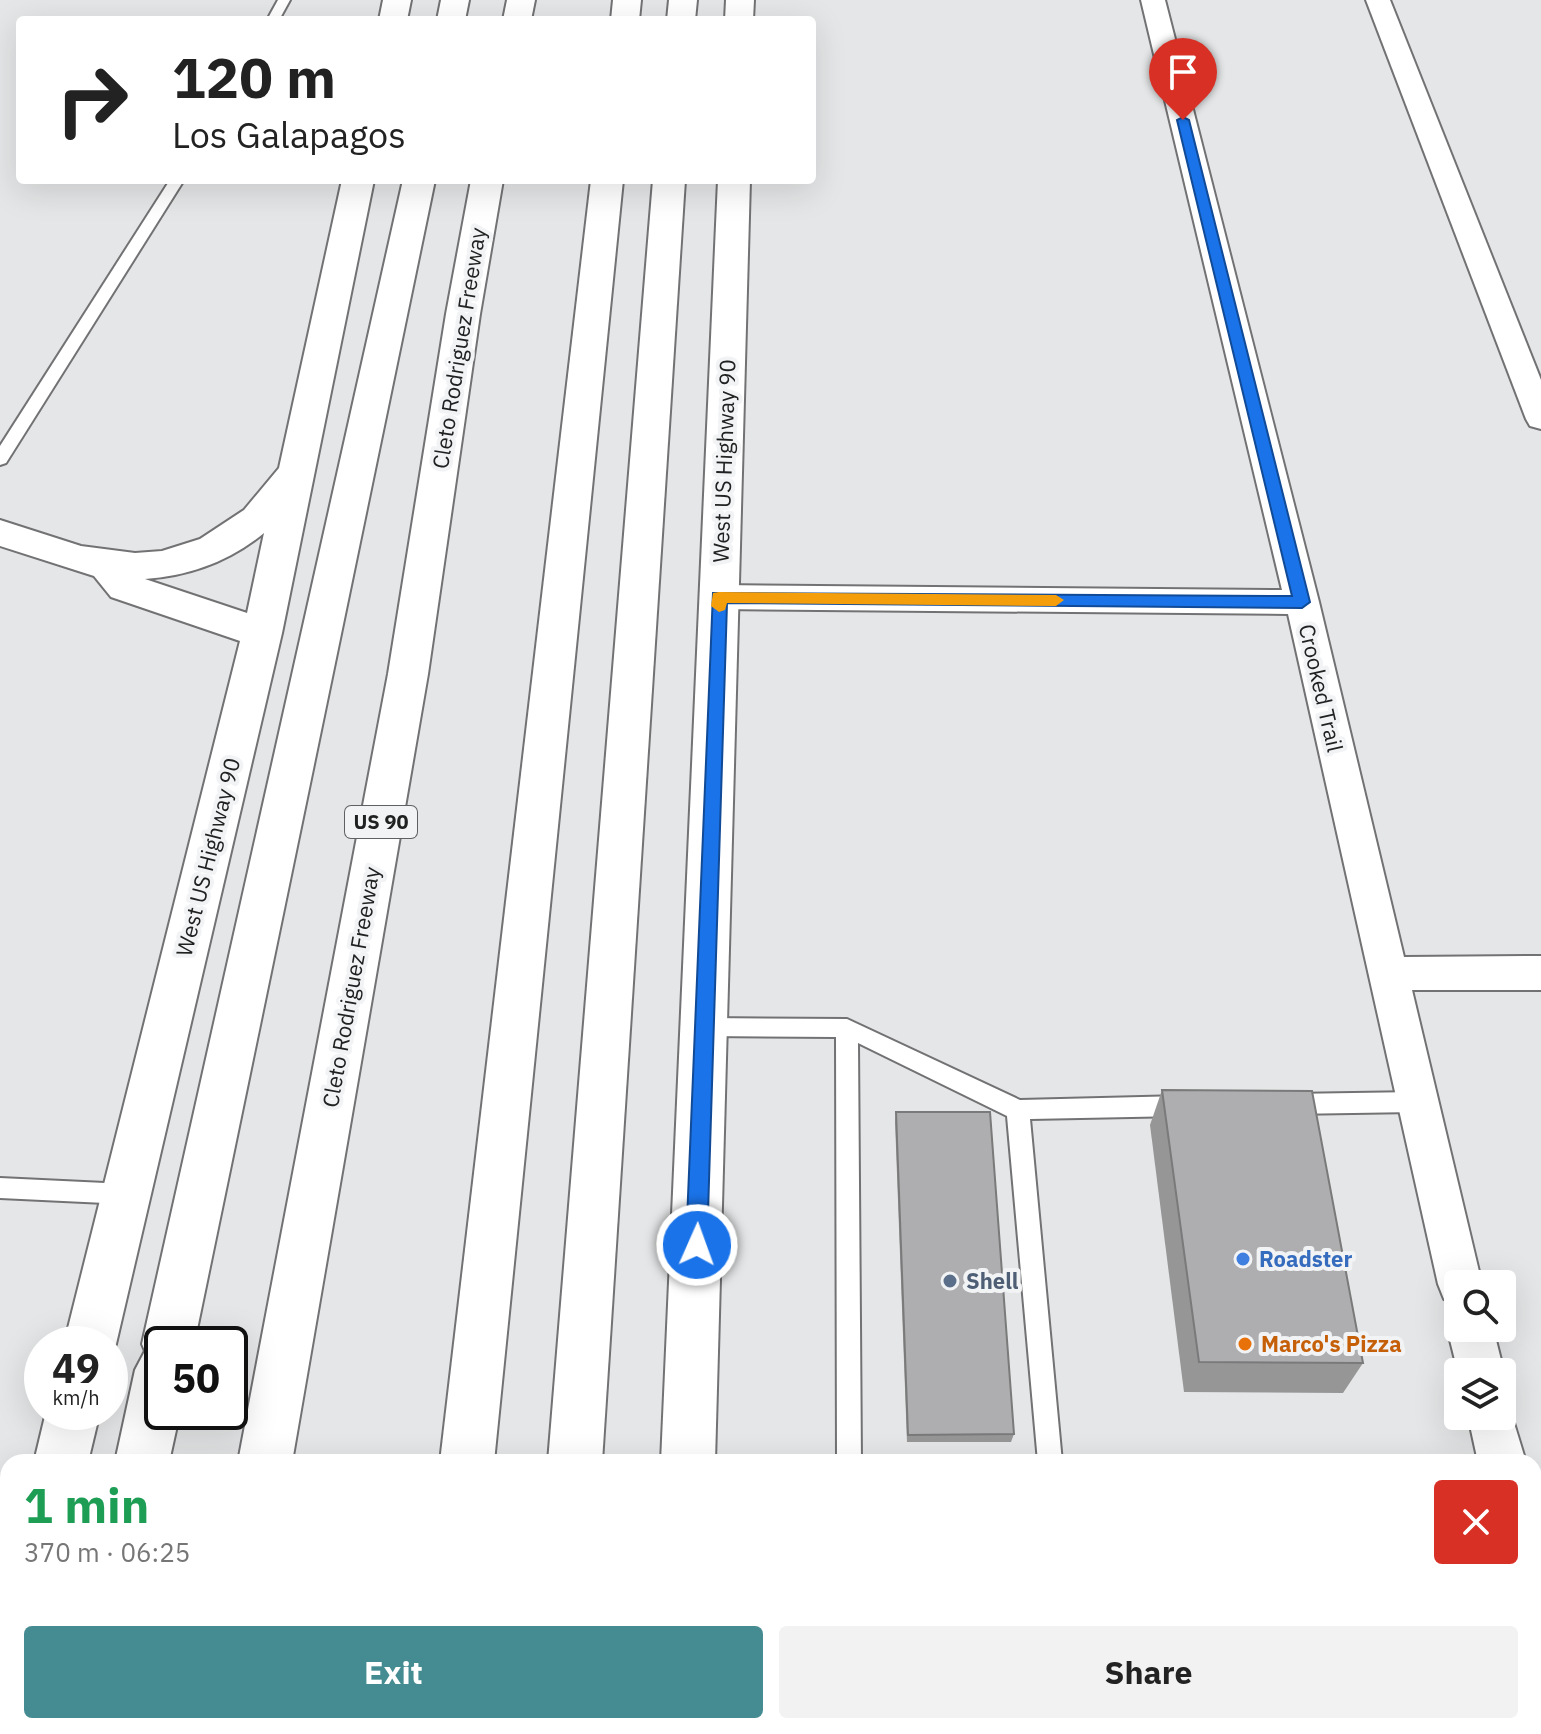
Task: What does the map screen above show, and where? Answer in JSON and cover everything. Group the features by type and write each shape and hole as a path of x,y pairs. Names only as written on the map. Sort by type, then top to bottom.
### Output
{"main road":[{"name":"West US Highway 90","path":"94,1326 262,633 357,184"},
{"path":"172,1326 418,184"},
{"name":"Cleto Rodriguez Freeway","path":"266,1454 408,674 463,314 486,184"},
{"path":"468,1454 607,184"},
{"path":"576,1454 669,184"},
{"name":"West US Highway 90","path":"688,1454 734,184"},
{"path":"0,533 106,565 177,562 232,540 269,508 294,474 302,454"},
{"path":"106,565 125,587 262,633"},
{"path":"63,1454 69,1430"},
{"path":"144,1454 149,1430"}],"street":[{"name":"Crooked Trail","path":"1153,0 1302,602 1457,1270"},
{"path":"1378,0 1541,419"},
{"path":"719,597 1302,602"},
{"path":"1387,974 1541,973"},
{"path":"1494,1430 1500,1454"}],"lane":[{"path":"0,459 174,184"},
{"path":"705,1027 847,1028 1018,1110 1203,1106"},
{"path":"847,1028 849,1454"},
{"path":"1264,1105 1416,1102"},
{"path":"1018,1110 1049,1454"},
{"path":"0,1188 126,1194"}],"building":[{"name":"Roadster","path":"1162,1090 1312,1091 1363,1363 1199,1362"},
{"name":"Shell","path":"896,1112 990,1112 1014,1434 908,1435"}],"slow traffic":[{"path":"719,606 719,597 1056,600"}],"place":[{"name":"Roadster","path":"1243,1259"},
{"name":"Shell","path":"950,1281"},
{"name":"Marco's Pizza","path":"1245,1344"}],"route":[{"path":"697,1245 719,597 1302,602 1183,120"}]}
